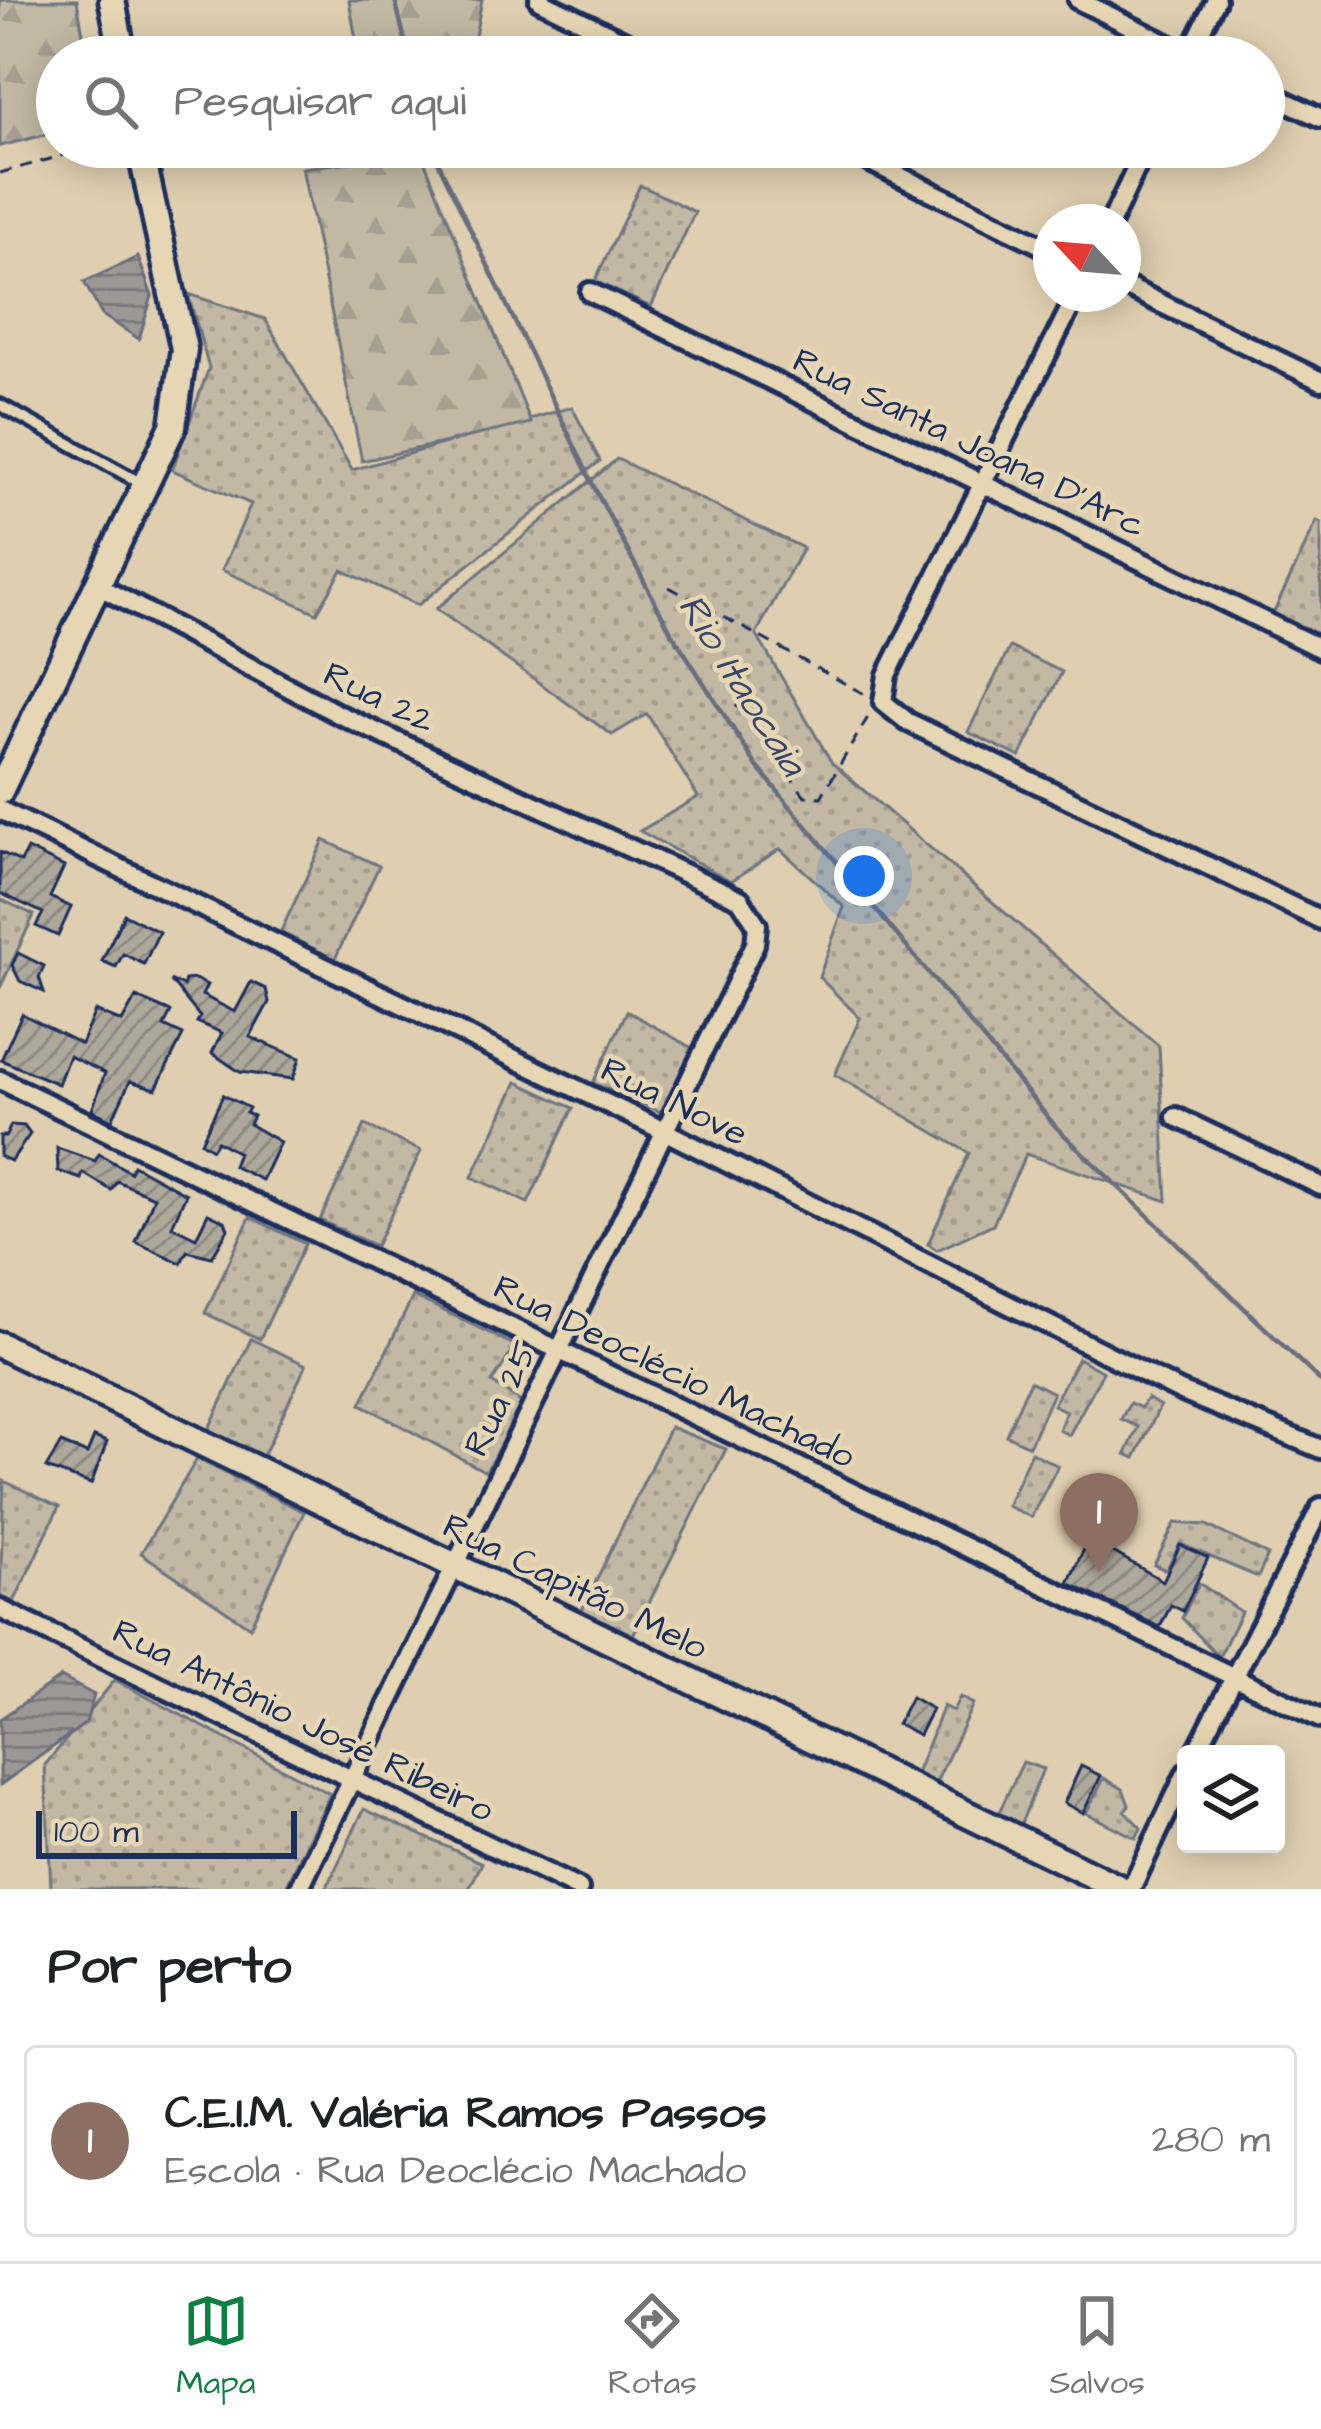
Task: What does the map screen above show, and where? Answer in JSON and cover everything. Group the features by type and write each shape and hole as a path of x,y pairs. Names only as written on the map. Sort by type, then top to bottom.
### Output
{"main road":[{"path":"112,0 119,36"},
{"path":"0,791 173,426 184,349 145,168"},
{"name":"Rua Capitão Melo","path":"0,1345 1120,1889"}],"street":[{"path":"539,0 613,36"},
{"path":"1078,0 1150,36"},
{"path":"1199,36 1216,0"},
{"path":"1285,101 1321,118"},
{"path":"883,168 1033,241"},
{"path":"1119,204 1136,168"},
{"name":"Rua Santa Joana D'Arc","path":"590,292 1321,649"},
{"path":"1141,294 1321,381"},
{"path":"1068,312 887,675 883,702 908,722 1321,920"},
{"name":"Rua 22","path":"100,587 338,714 740,898 757,925 755,944 668,1132"},
{"name":"Rua Nove","path":"0,810 668,1132 1180,1391 1321,1450"},
{"name":"Rua Deoclécio Machado","path":"0,1080 1321,1720"},
{"path":"1176,1117 1321,1186"},
{"name":"Rua 25","path":"299,1889 668,1132"},
{"path":"1199,1745 1321,1507"},
{"name":"Rua Antônio José Ribeiro","path":"0,1609 579,1889"},
{"path":"1131,1889 1177,1792"}],"lane":[{"path":"0,405 146,486"}],"path":[{"path":"0,173 36,163"},
{"path":"668,587 824,676 878,700 820,797 805,796 736,705"}],"green space":[{"path":"0,0 77,0 83,36 36,36 36,137 0,146"},
{"path":"349,0 482,0 475,36 355,36"},
{"path":"302,168 427,168 531,423 362,461"},
{"path":"640,185 695,212 651,307 595,281"},
{"path":"188,294 265,319 352,470 572,407 600,461 418,605 342,570 317,613 222,570 251,504 172,470 209,368"},
{"path":"617,459 803,548 756,634 832,763 1159,1046 1167,1201 1026,1154 993,1224 937,1250 928,1244 969,1153 835,1075 860,1018 819,977 844,907 780,849 731,881 640,831 698,797 647,714 612,735 436,609"},
{"path":"1317,521 1321,523 1321,639 1272,616"},
{"path":"1010,647 1062,672 1020,757 968,732"},
{"path":"324,840 379,866 334,961 279,935"},
{"path":"0,899 34,915 0,988"},
{"path":"627,1011 694,1049 661,1112 593,1083"},
{"path":"517,1082 573,1108 528,1203 472,1177"},
{"path":"365,1125 421,1151 376,1246 320,1220"},
{"path":"250,1217 305,1244 260,1339 205,1313"},
{"path":"413,1296 516,1346 492,1382 522,1403 486,1472 361,1404"},
{"path":"251,1339 306,1365 261,1461 206,1435"},
{"path":"1078,1358 1103,1372 1069,1435 1059,1430 1066,1411 1053,1405"},
{"path":"1030,1381 1053,1393 1029,1446 1006,1435"},
{"path":"1147,1398 1160,1406 1135,1458 1126,1454 1138,1427 1121,1419 1130,1403 1141,1408"},
{"path":"670,1427 726,1449 633,1635 582,1610"},
{"path":"1031,1452 1058,1466 1031,1517 1007,1506"},
{"path":"197,1459 304,1512 250,1627 141,1553"},
{"path":"4,1481 59,1507 14,1602 0,1596"},
{"path":"1175,1523 1206,1525 1268,1555 1258,1577 1180,1544 1166,1570 1154,1565"},
{"path":"1199,1583 1241,1612 1219,1657 1182,1618"},
{"path":"115,1680 330,1794 285,1889 51,1889 45,1765"},
{"path":"960,1697 973,1704 935,1785 915,1776 943,1706 953,1711"},
{"path":"1023,1762 1043,1769 1020,1826 998,1814"},
{"path":"1104,1778 1123,1789 1129,1805 1125,1811 1141,1828 1136,1838 1086,1813"},
{"path":"364,1809 482,1863 469,1889 326,1889"}],"shaded area":[{"path":"138,257 152,296 139,339 102,315 84,282"},
{"path":"61,1677 94,1695 86,1723 0,1785 0,1719"}],"building":[{"path":"27,849 64,867 50,897 71,907 58,936 36,926 43,913 0,893 0,852 21,862"},
{"path":"124,914 159,932 144,964 123,954 116,967 102,961"},
{"path":"18,953 44,966 39,977 44,992 20,981 12,965"},
{"path":"170,980 183,986 185,980 207,985 202,995 235,1012 251,982 266,989 269,1002 250,1037 300,1058 293,1079 240,1072 212,1053 222,1033 197,1022 200,1017"},
{"path":"136,997 171,1012 164,1026 183,1035 156,1089 130,1081 112,1120 92,1110 105,1073 69,1056 58,1084 1,1060 22,1014 81,1044 95,1011 122,1022"},
{"path":"223,1095 249,1108 246,1113 253,1116 249,1124 280,1142 262,1180 233,1166 238,1153 217,1141 212,1149 201,1142"},
{"path":"11,1125 24,1126 30,1134 11,1161 0,1156 0,1136 6,1136"},
{"path":"57,1148 95,1161 99,1154 130,1172 133,1165 186,1194 172,1226 196,1238 208,1213 225,1221 228,1229 212,1257 187,1251 181,1263 136,1242 154,1197 117,1181 111,1190 83,1173 81,1179 58,1171"},
{"path":"94,1437 107,1442 91,1484 46,1468 61,1443 87,1454"},
{"path":"1089,1538 1163,1581 1180,1545 1208,1558 1183,1611 1171,1605 1160,1627 1068,1583"},
{"path":"911,1697 932,1709 919,1735 897,1724"},
{"path":"1081,1766 1101,1776 1083,1813 1064,1803"}],"waterway":[{"name":"Rio Itaocaia","path":"395,0 404,36"},
{"name":"Rio Itaocaia","path":"441,168 598,495 670,630 756,765 1056,1127 1321,1382"}],"place":[{"name":"C.E.I.M. Valéria Ramos Passos","path":"1099,1572"}]}
